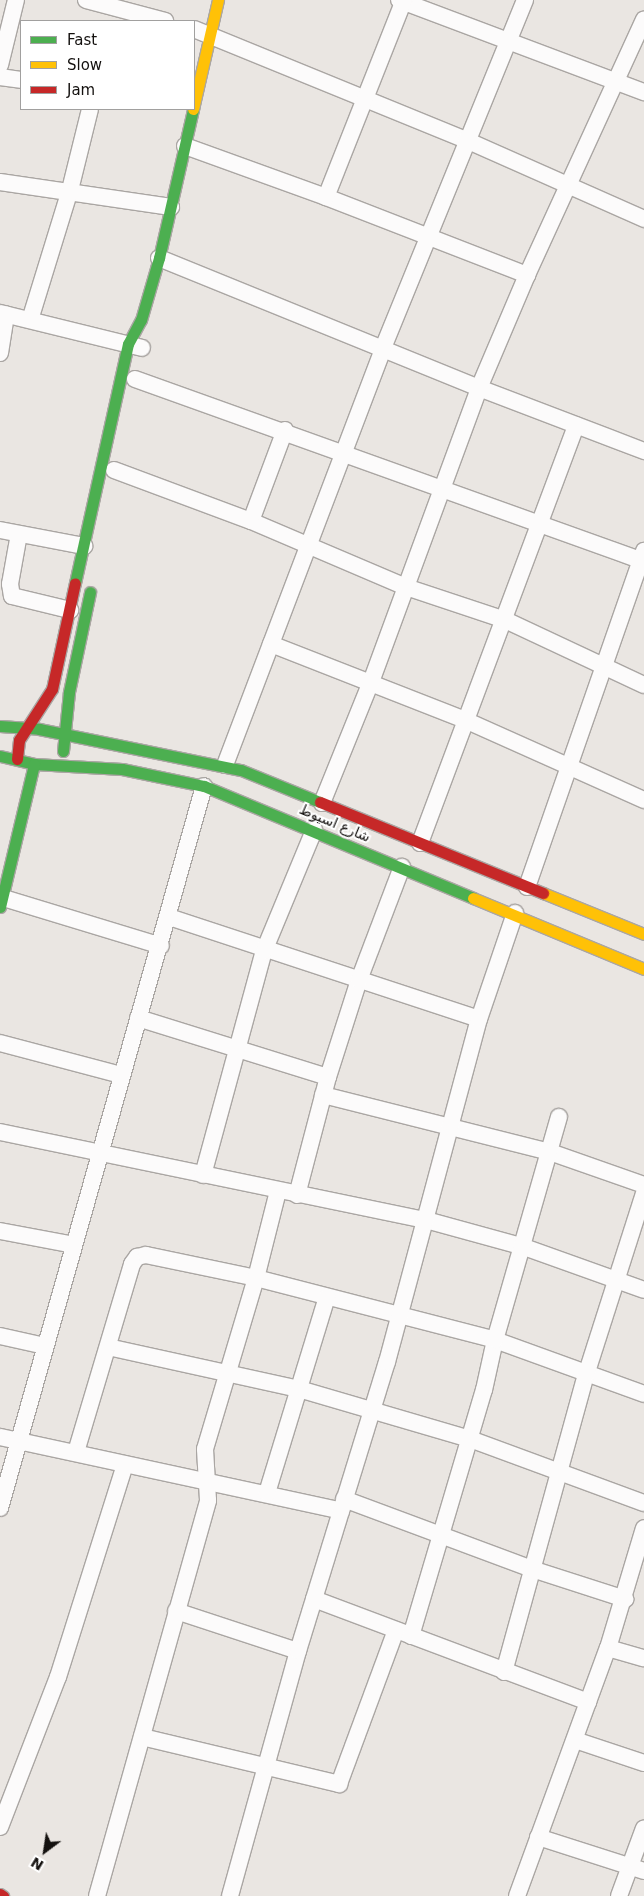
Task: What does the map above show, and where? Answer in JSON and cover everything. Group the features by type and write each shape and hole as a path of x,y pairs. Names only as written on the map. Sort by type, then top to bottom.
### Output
{"street":[{"path":"0,65 16,0"},
{"path":"86,0 116,10 161,20"},
{"path":"195,102 212,34 218,0"},
{"path":"225,765 308,545 346,453 383,348 466,140 510,40 525,0"},
{"path":"326,197 402,1 510,40 644,92"},
{"path":"322,803 371,682 479,388 527,275 644,19"},
{"path":"195,29 212,34 466,140 644,219"},
{"path":"0,77 20,80"},
{"path":"30,320 70,190 90,110"},
{"path":"18,759 16,749 24,729 52,689 84,546 141,320 159,258 193,110"},
{"path":"185,146 326,197 527,275"},
{"path":"0,182 70,190 171,207"},
{"path":"159,258 479,388 644,451"},
{"path":"0,352 3,314 135,346"},
{"path":"135,346 133,386 285,430 441,491 642,555 640,578 605,667 571,768 527,887"},
{"path":"420,843 465,720 505,620 576,425"},
{"path":"251,521 285,430"},
{"path":"114,470 251,521 406,587 505,620 644,685"},
{"path":"0,530 84,546"},
{"path":"19,534 10,584 12,596 70,610"},
{"path":"55,762 63,750 69,692 93,576"},
{"path":"272,644 465,720 644,800"},
{"path":"52,689 69,692"},
{"name":"شارع اسيوط","path":"0,726 65,735 225,765 644,934"},
{"name":"شارع اسيوط","path":"0,756 34,764 55,762 122,769 204,786 515,913 644,969"},
{"path":"34,764 1,901 161,946"},
{"path":"0,1508 22,1440 45,1346 121,1075 161,946 204,786"},
{"path":"203,1175 264,951 314,830"},
{"path":"297,1195 328,1077 359,980 402,867"},
{"path":"230,1896 298,1651 342,1505 373,1412 480,1019 515,913"},
{"path":"587,944 596,915"},
{"path":"169,917 264,951 480,1019"},
{"path":"138,1018 328,1077"},
{"path":"0,1043 121,1075"},
{"path":"323,1095 550,1152 644,1185"},
{"path":"142,1737 264,1768 339,1784 404,1633 442,1533 470,1439 495,1340 524,1246 559,1117"},
{"path":"0,1132 297,1195 426,1220 524,1246 644,1290"},
{"path":"97,1896 208,1500 210,1484 205,1470 205,1449 256,1278 278,1191"},
{"path":"504,1672 535,1570 559,1470 586,1375 619,1280 644,1193"},
{"path":"0,1231 74,1245"},
{"path":"76,1452 137,1257 146,1255 256,1278 327,1297 400,1313 495,1340 586,1375 644,1394"},
{"path":"267,1493 327,1297"},
{"path":"0,1336 45,1346"},
{"path":"108,1346 299,1389 470,1439 559,1470 644,1503"},
{"path":"0,1437 76,1452 210,1484 342,1505 442,1533 535,1570 624,1598"},
{"path":"0,1827 58,1678 125,1464"},
{"path":"517,1896 608,1648 640,1555 644,1528"},
{"path":"314,1599 588,1702"},
{"path":"176,1611 298,1651"},
{"path":"608,1648 644,1658"},
{"path":"575,1740 644,1763"},
{"path":"619,1896 637,1869 644,1828"},
{"path":"538,1837 637,1869"}],"traffic: fast":[{"path":"75,583 128,344 141,320 159,258 193,110"},
{"path":"63,751 69,692 90,592"},
{"path":"0,726 39,729 241,770 320,802"},
{"path":"0,756 34,764 122,769 204,786 473,898"},
{"path":"0,907 34,764"}],"traffic: slow":[{"path":"195,100 218,0"},
{"path":"543,893 644,934"},
{"path":"473,898 644,969"}],"traffic: jam":[{"path":"17,759 19,740 52,689 75,583"},
{"path":"320,802 543,893"}]}
